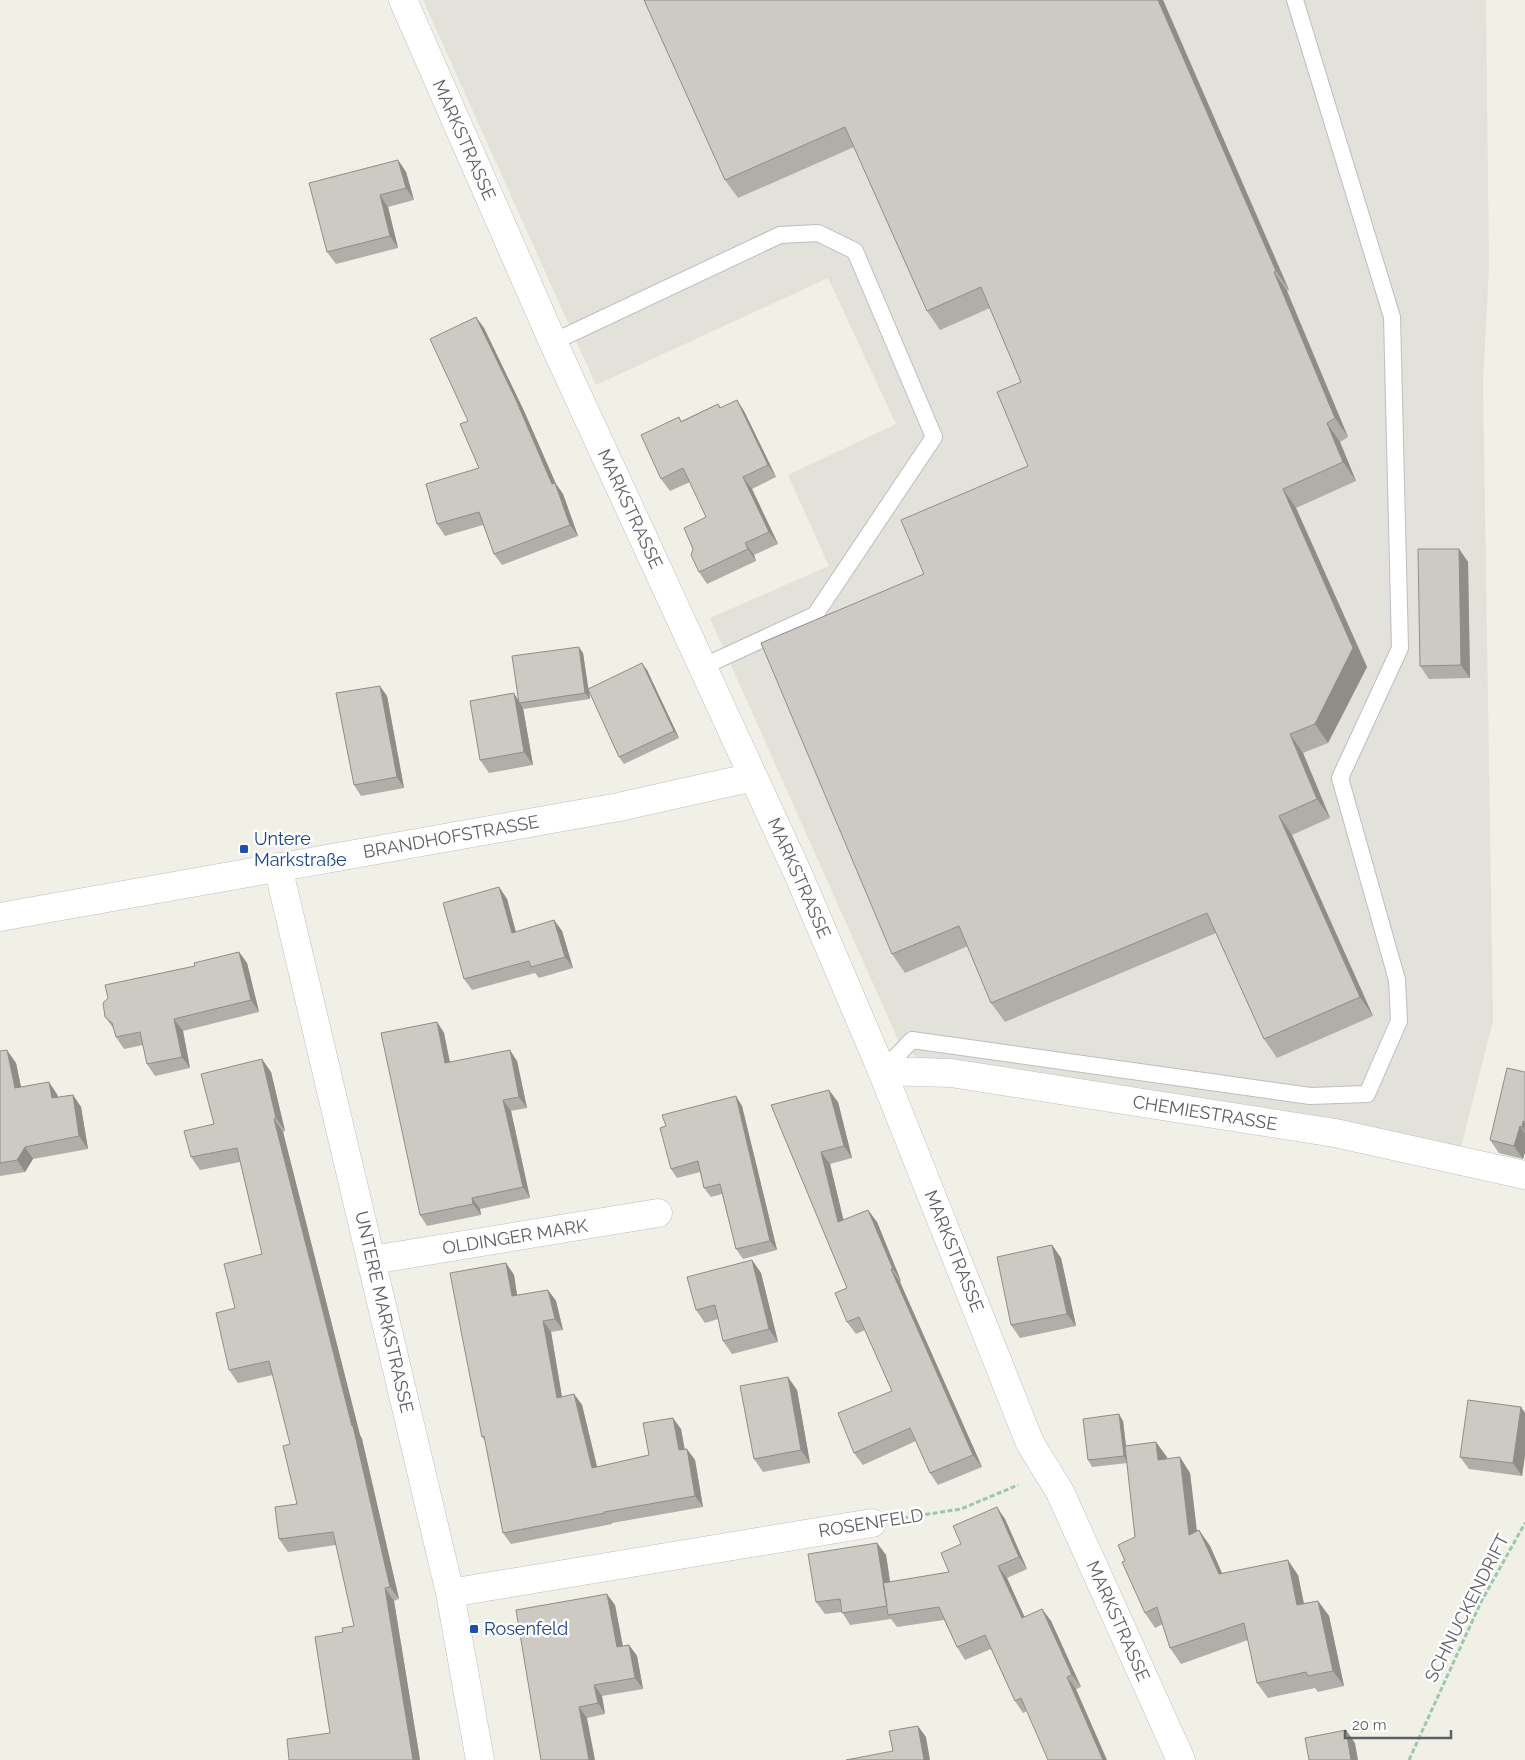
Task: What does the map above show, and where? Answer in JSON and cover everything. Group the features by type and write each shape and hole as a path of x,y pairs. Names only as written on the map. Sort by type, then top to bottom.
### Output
{"street":[{"name":"MARKSTRASSE","path":"403,0 553,342 799,876 882,1071 1030,1443 1060,1492 1180,1760"},
{"name":"BRANDHOFSTRASSE","path":"0,917 619,807 753,777"},
{"name":"UNTERE MARKSTRASSE","path":"278,867 450,1593 480,1760"},
{"name":"CHEMIESTRASSE","path":"882,1071 951,1073 1325,1131 1525,1175"},
{"name":"OLDINGER MARK","path":"372,1260 658,1213"},
{"name":"ROSENFELD","path":"450,1593 872,1523"}],"lane":[{"path":"882,1071 912,1040 1310,1096 1367,1094 1399,1021 1397,980 1340,778 1400,648 1392,317 1295,0"},
{"path":"553,342 780,235 818,233 855,251 934,437 814,615 702,667"}],"path":[{"name":"ROSENFELD","path":"872,1523 961,1509 1049,1472"},
{"name":"SCHNUCKENDRIFT","path":"1409,1760 1481,1602 1525,1523"}],"shaded area":[{"path":"423,0 1486,0 1489,269 1483,380 1493,1021 1461,1147 927,1065 900,1044 710,618 829,566 788,475 896,424 828,278 596,385"}],"building":[{"path":"644,0 1158,0 1276,271 1274,272 1335,418 1327,423 1343,462 1283,489 1353,648 1315,724 1290,734 1317,799 1279,816 1360,997 1264,1039 1207,913 991,1003 959,926 892,954 761,643 924,574 901,520 1028,466 997,392 1021,382 981,287 927,311 845,127 725,180"},
{"path":"398,160 406,188 380,195 390,236 327,252 309,183"},
{"path":"476,317 516,400 552,484 555,483 570,525 494,554 479,512 437,524 426,484 479,468 460,424 468,421 430,339"},
{"path":"737,400 768,465 743,477 769,532 745,543 748,549 699,572 691,555 693,549 684,528 706,517 683,468 661,479 641,435 679,417 681,422 718,404 720,408"},
{"path":"1418,549 1459,549 1461,665 1420,666"},
{"path":"579,647 585,693 519,703 512,656"},
{"path":"642,663 674,731 619,757 588,689"},
{"path":"380,686 397,777 354,785 336,693"},
{"path":"514,693 524,752 480,760 470,701"},
{"path":"499,887 512,933 554,920 565,957 531,967 529,961 464,979 443,903"},
{"path":"239,952 251,1000 174,1019 182,1057 147,1064 140,1032 116,1037 112,1023 105,1017 103,1003 108,998 105,985 195,966 194,963"},
{"path":"437,1022 445,1063 510,1050 519,1097 503,1100 523,1187 472,1198 473,1204 420,1215 381,1033"},
{"path":"7,1050 15,1088 49,1082 52,1098 73,1095 79,1136 25,1147 17,1160 0,1163 0,1051"},
{"path":"262,1059 276,1118 274,1119 353,1426 390,1587 385,1588 413,1760 289,1760 287,1739 330,1733 315,1637 343,1632 342,1628 354,1626 333,1532 279,1539 275,1507 297,1504 283,1446 290,1444 269,1361 229,1370 216,1313 235,1308 224,1264 262,1254 237,1148 191,1157 184,1131 214,1124 201,1074"},
{"path":"1507,1068 1525,1072 1525,1122 1523,1121 1522,1127 1520,1126 1514,1146 1490,1140"},
{"path":"829,1090 844,1146 821,1152 838,1222 868,1210 893,1269 891,1269 973,1455 930,1473 910,1428 854,1453 838,1413 892,1391 859,1317 847,1322 835,1293 847,1288 771,1105"},
{"path":"736,1096 770,1241 736,1249 720,1184 704,1188 698,1161 671,1169 660,1128 666,1126 662,1115"},
{"path":"1052,1245 1067,1314 1011,1325 997,1257"},
{"path":"752,1260 769,1329 723,1341 715,1305 696,1310 687,1277"},
{"path":"506,1263 512,1296 548,1290 555,1319 543,1321 557,1398 574,1394 592,1468 649,1455 643,1423 673,1418 679,1450 687,1449 695,1496 604,1512 503,1533 450,1273"},
{"path":"788,1377 801,1450 754,1459 740,1386"},
{"path":"1468,1400 1521,1407 1513,1463 1460,1457"},
{"path":"1119,1414 1124,1456 1088,1460 1083,1419"},
{"path":"1156,1442 1158,1460 1180,1457 1189,1535 1199,1530 1219,1574 1288,1560 1297,1605 1318,1601 1333,1671 1308,1676 1306,1672 1257,1683 1244,1623 1170,1648 1157,1607 1145,1613 1122,1562 1125,1561 1118,1545 1135,1537 1125,1446"},
{"path":"997,1507 1019,1557 998,1566 1022,1618 1042,1609 1072,1675 1067,1677 1103,1760 1048,1760 1021,1698 1015,1701 985,1635 957,1647 939,1607 888,1615 883,1583 949,1572 941,1553 961,1544 953,1526"},
{"path":"877,1543 887,1606 842,1613 840,1599 816,1602 808,1554"},
{"path":"607,1594 617,1647 629,1645 635,1678 594,1685 598,1703 579,1707 589,1760 541,1760 516,1610"},
{"path":"918,1726 924,1760 846,1760 893,1751 889,1731"},
{"path":"1346,1730 1351,1760 1309,1760 1305,1738"}],"place":[{"name":"Untere Markstraße","path":"244,849"},
{"name":"Rosenfeld","path":"474,1629"}]}
